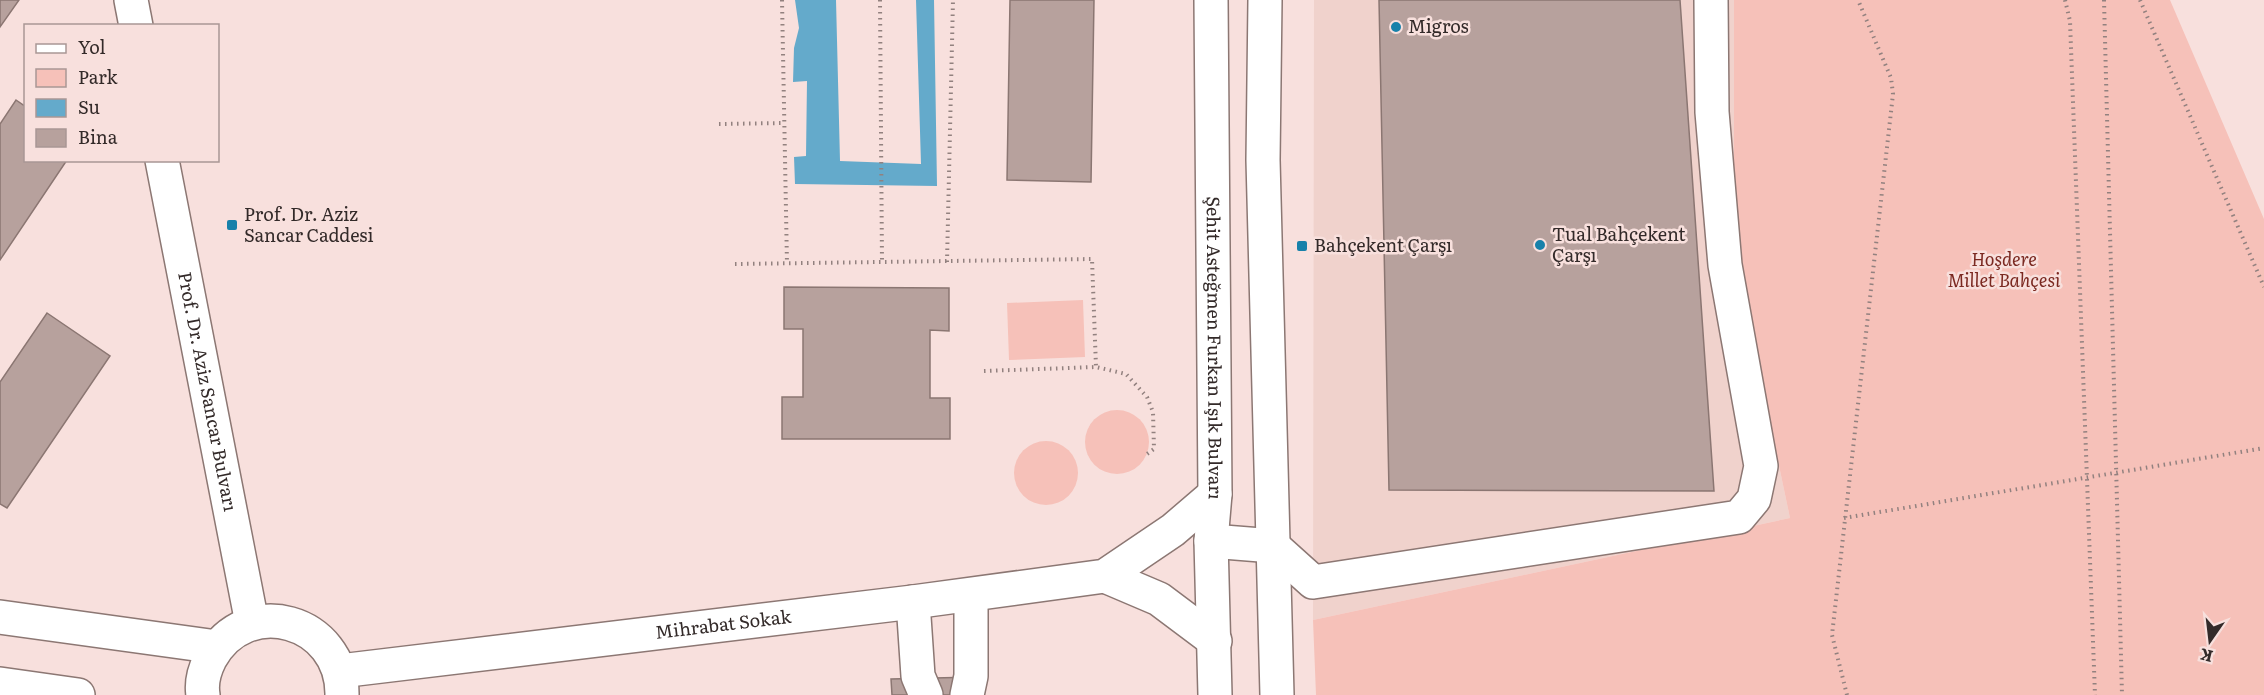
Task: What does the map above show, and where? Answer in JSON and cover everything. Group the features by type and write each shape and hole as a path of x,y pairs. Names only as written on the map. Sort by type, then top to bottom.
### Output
{"street":[{"path":"131,0 136,24"},
{"name":"Şehit Asteğmen Furkan Işık Bulvarı","path":"1210,0 1215,494 1211,541 1215,695"},
{"path":"1264,0 1263,160 1277,695"},
{"path":"1211,541 1273,546 1313,582 1739,517 1754,499 1761,466 1725,265 1712,112 1711,0"},
{"name":"Prof. Dr. Aziz Sancar Bulvarı","path":"162,162 252,623"},
{"path":"1105,576 1173,530 1215,494"},
{"path":"1105,576 1159,599 1215,641"},
{"name":"Mihrabat Sokak","path":"341,683 1105,576"},
{"path":"967,695 971,676 971,595"},
{"path":"914,603 918,676 926,695"},
{"path":"0,617 217,647"},
{"path":"203,695 206,668 217,647 233,632 252,623 274,620 296,624 315,635 330,651 341,683"},
{"path":"0,684 78,695"}],"path":[{"path":"782,0 787,264"},
{"path":"880,0 882,263"},
{"path":"947,262 953,0"},
{"path":"1847,695 1832,635 1893,94 1892,78 1858,0"},
{"path":"2065,0 2070,21 2095,695"},
{"path":"2104,0 2122,695"},
{"path":"2140,0 2264,287"},
{"path":"719,124 784,123"},
{"path":"735,264 1092,260 1096,367"},
{"path":"984,371 1096,367 1126,374 1147,397 1153,412 1154,449 1147,454"},
{"path":"1844,518 2264,448"}],"shaded area":[{"name":"Tual Bahçekent Çarşı","path":"1314,0 1734,0 1734,252 1790,518 1313,620"}],"green space":[{"name":"Hoşdere Millet Bahçesi","path":"1734,0 2170,0 2264,219 2264,695 1316,695 1313,620 1790,518 1734,252"},
{"path":"1083,300 1085,357 1009,360 1007,303"},
{"path":"1111,410 1123,410 1140,419 1147,430 1149,442 1147,454 1140,465 1123,474 1111,474 1099,469 1090,460 1085,448 1085,436 1090,424 1099,415"},
{"path":"1040,441 1052,441 1069,450 1076,461 1078,473 1076,485 1069,496 1052,505 1040,505 1028,500 1019,491 1014,479 1014,467 1019,455 1028,446"}],"water":[{"path":"795,0 836,0 840,161 921,164 916,0 934,0 937,186 795,184 794,157 806,156 807,81 793,82 794,48 799,28"}],"building":[{"path":"0,0 19,0 0,27"},
{"path":"1010,0 1094,0 1091,182 1007,180"},
{"name":"Tual Bahçekent Çarşı","path":"1379,0 1680,0 1714,491 1389,490"},
{"path":"16,100 24,106 24,162 66,162 0,260 0,124"},
{"path":"784,287 949,288 949,331 930,330 930,398 950,398 950,439 782,439 782,397 803,397 803,329 784,329"},
{"path":"47,313 110,356 7,508 0,504 0,382"},
{"path":"976,677 975,695 892,695 891,679"}],"place":[{"name":"Migros","path":"1396,27"},
{"name":"Prof. Dr. Aziz Sancar Caddesi","path":"232,225"},
{"name":"Tual Bahçekent Çarşı","path":"1540,245"},
{"name":"Bahçekent Çarşı","path":"1302,246"}]}
